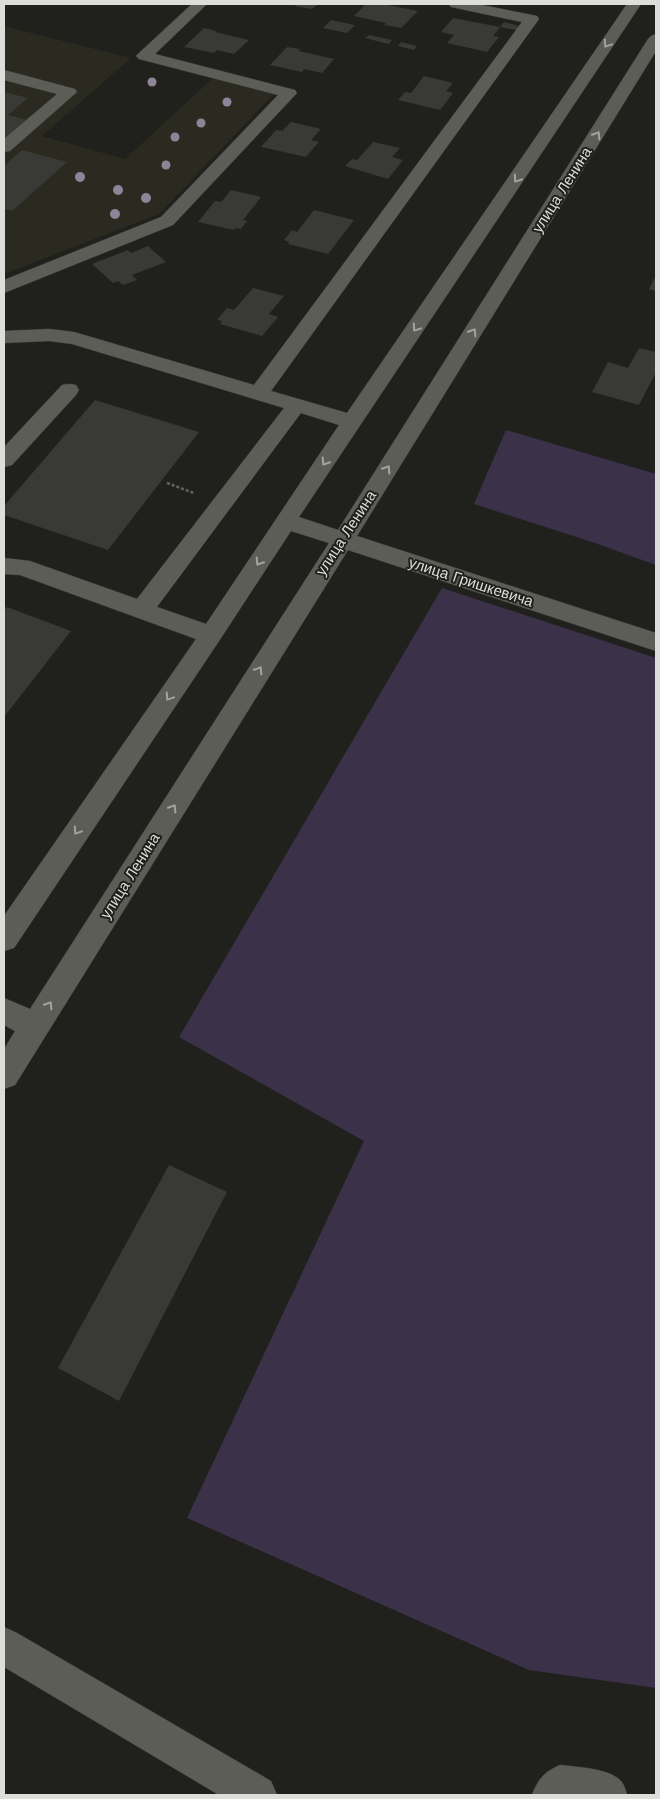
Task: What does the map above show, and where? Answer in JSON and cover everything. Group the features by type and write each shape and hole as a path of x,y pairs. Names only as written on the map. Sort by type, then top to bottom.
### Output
{"street":[{"path":"4,287 167,221 289,93 144,56 200,4"},
{"path":"258,393 532,19 456,4"},
{"path":"4,939 211,635 634,4"},
{"name":"улица Ленина","path":"4,1075 394,459 656,39"},
{"path":"4,75 69,92 4,147"},
{"path":"4,337 49,335 74,338 353,422"},
{"path":"4,460 69,390"},
{"path":"142,610 296,405"},
{"name":"улица Гришкевича","path":"286,521 656,642"},
{"path":"10,565 211,635"},
{"path":"4,1011 35,1026"},
{"path":"4,1646 257,1795"},
{"path":"552,1795 560,1785 598,1790 607,1795"}],"shaded area":[{"path":"4,26 131,58 42,136 125,159 213,78 274,94 159,214 4,274"},
{"path":"506,430 656,474 656,565 474,504"},
{"path":"442,588 656,658 656,1688 529,1670 187,1518 364,1141 179,1037"}],"building":[{"path":"296,4 319,4 312,9 295,6"},
{"path":"366,4 383,4 418,11 401,28 354,16"},
{"path":"453,18 500,27 493,36 499,37 487,52 447,43 454,35 441,32"},
{"path":"331,20 355,25 347,33 323,28"},
{"path":"504,22 519,26 516,30 500,27"},
{"path":"204,28 249,40 234,54 217,50 214,53 184,47"},
{"path":"369,35 392,40 389,44 365,38"},
{"path":"401,42 417,46 414,50 398,46"},
{"path":"287,47 334,59 322,73 304,69 302,72 270,65"},
{"path":"424,76 453,83 446,91 453,93 440,110 398,100 405,92 411,93"},
{"path":"4,92 28,98 8,115 27,120 4,140"},
{"path":"291,122 321,129 311,140 319,142 306,157 261,147 276,130 282,131"},
{"path":"373,142 400,148 392,157 403,160 388,179 345,166 352,159 357,160"},
{"path":"22,150 67,162 12,211 4,209 4,166"},
{"path":"231,190 261,197 243,220 247,221 241,229 236,228 234,230 198,222 215,201 221,202"},
{"path":"314,210 354,220 328,254 288,244 289,242 284,240 292,230 297,232"},
{"path":"148,246 166,262 132,275 137,280 123,285 118,281 113,283 92,264 128,250 131,253"},
{"path":"656,275 656,291 649,289"},
{"path":"253,288 284,296 269,314 278,317 262,336 220,324 222,321 217,320 227,308 234,310"},
{"path":"639,348 656,352 656,372 639,405 592,392 608,362 628,368"},
{"path":"95,400 199,432 108,550 4,515 4,506"},
{"path":"7,607 71,631 4,717 4,611"},
{"path":"169,1165 227,1192 119,1401 58,1368"}]}
